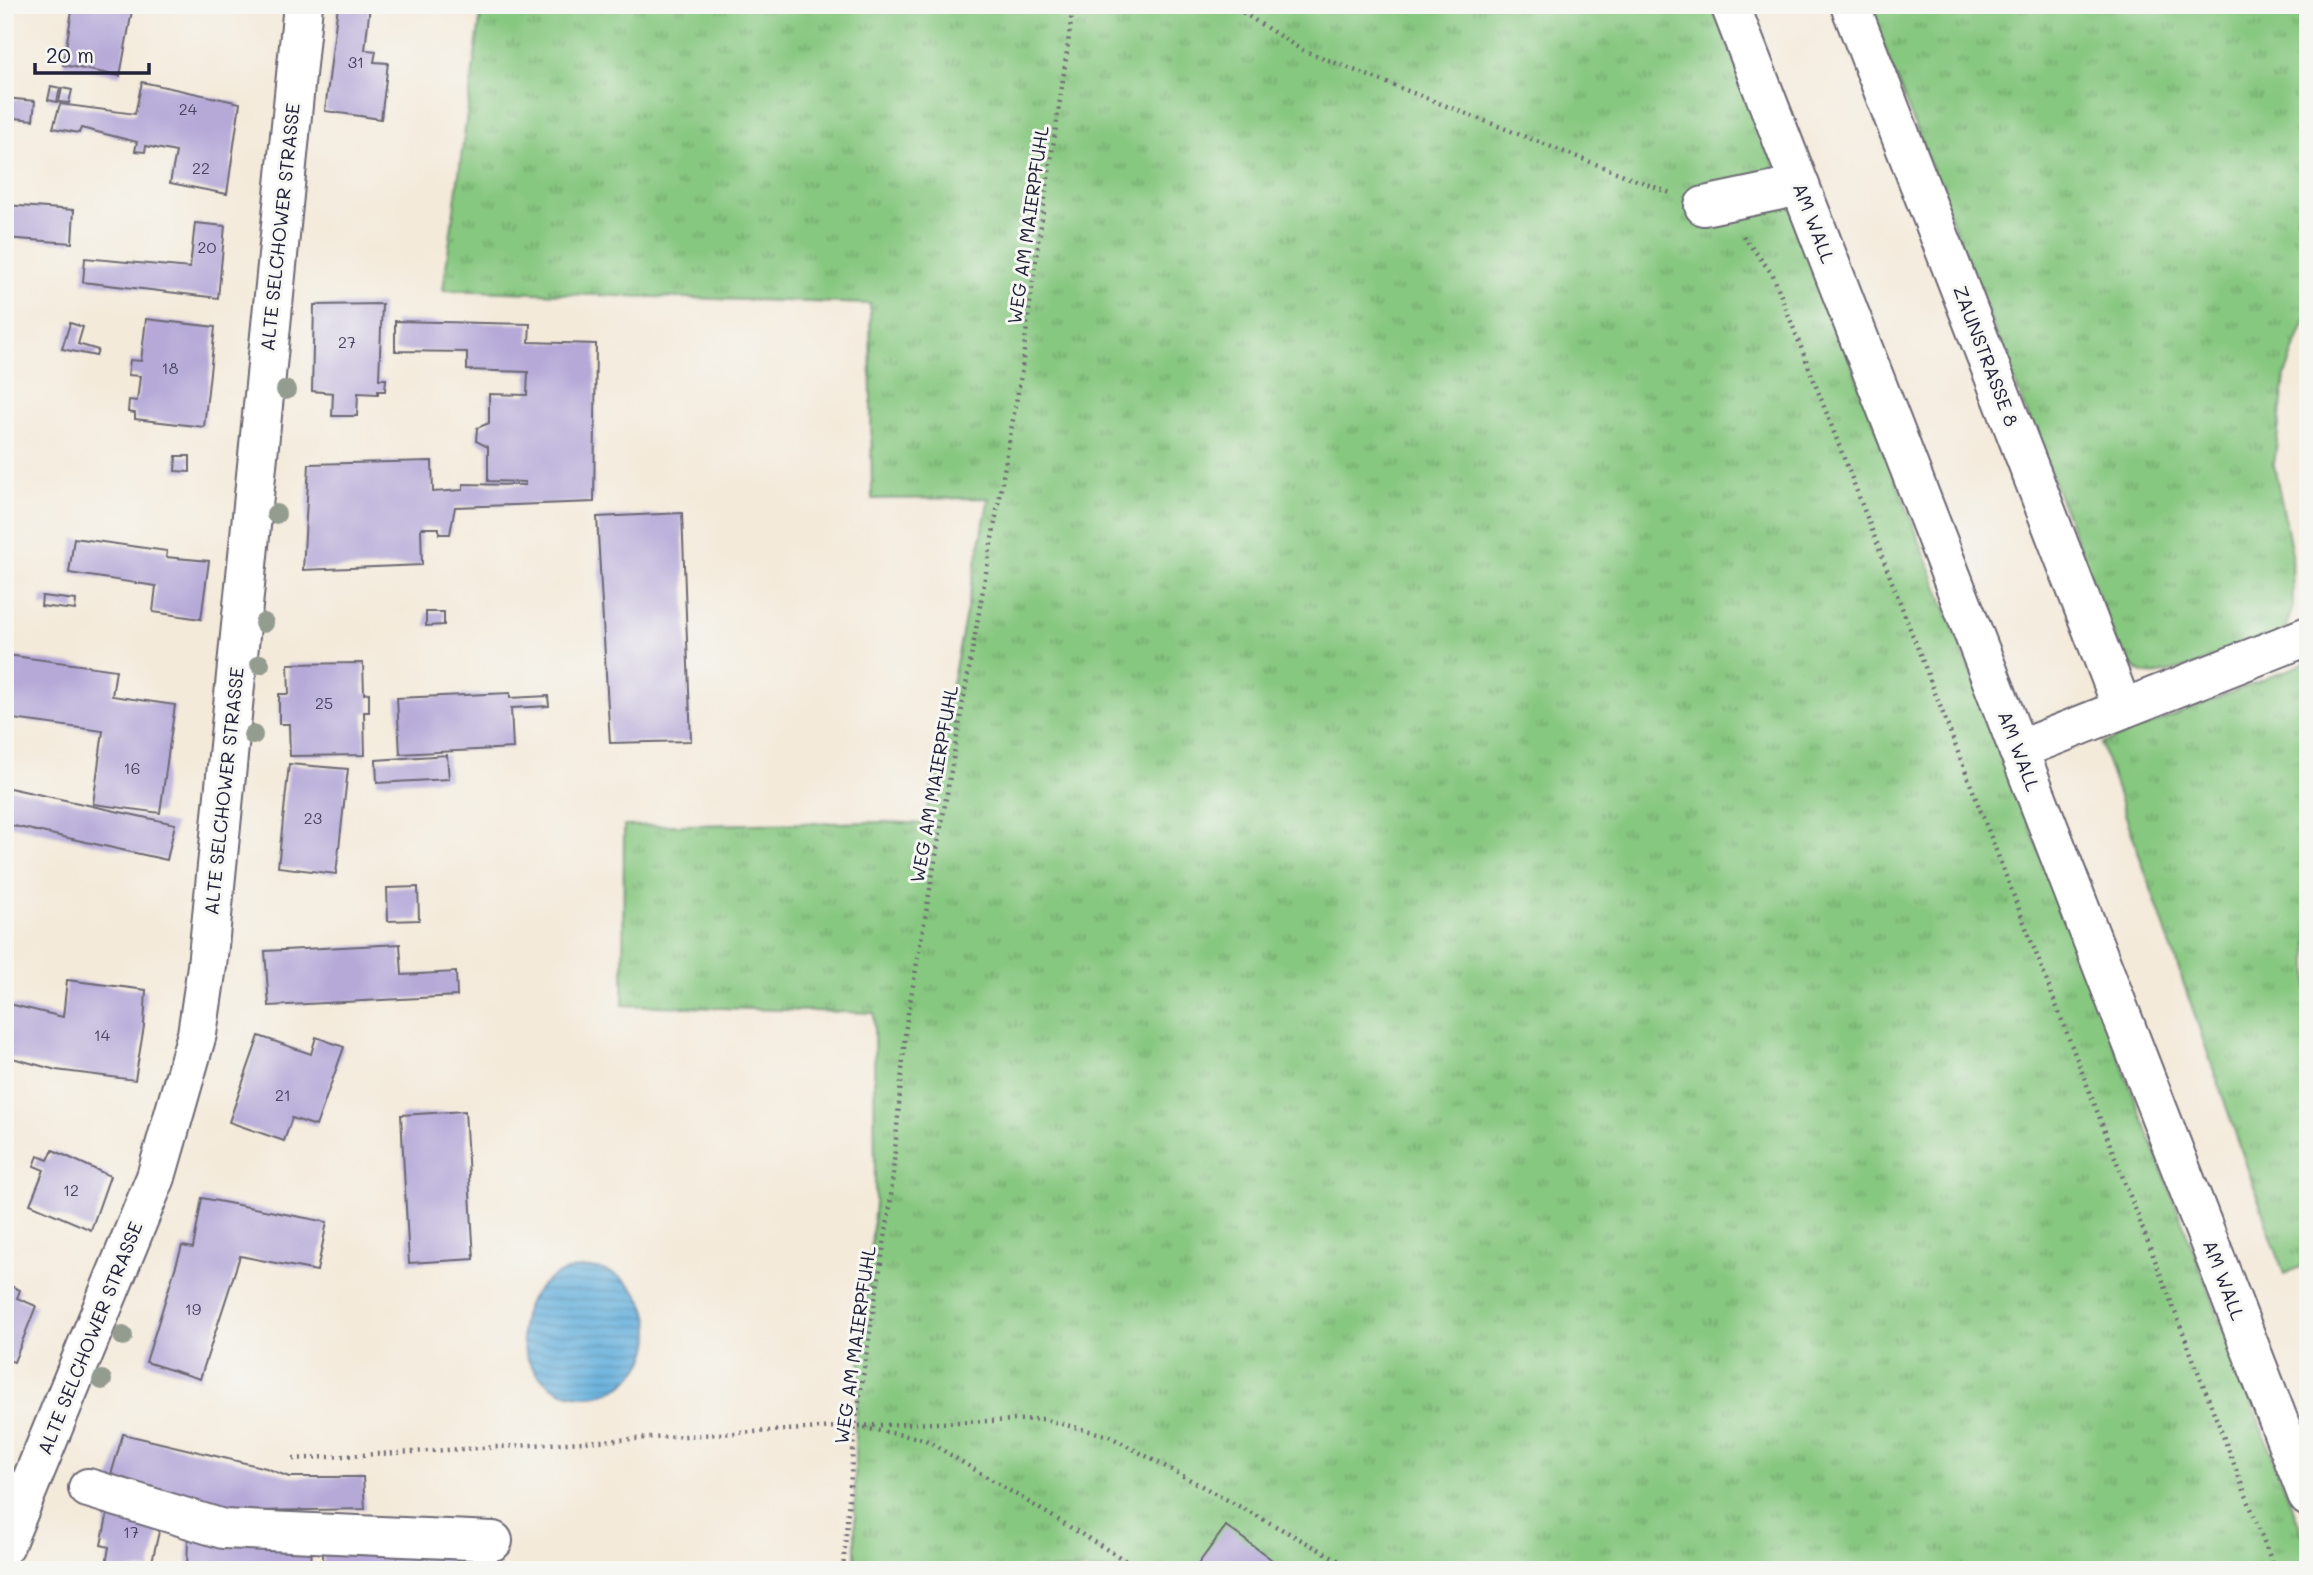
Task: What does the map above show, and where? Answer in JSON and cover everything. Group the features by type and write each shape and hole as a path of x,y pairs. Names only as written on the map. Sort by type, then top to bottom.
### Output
{"street":[{"name":"ALTE SELCHOWER STRASSE","path":"5,1545 156,1177 197,1034 207,966 303,5"},
{"name":"AM WALL","path":"1730,5 2308,1497"},
{"name":"ZAUNSTRASSE 8","path":"1850,5 2122,707"},
{"path":"1704,206 1800,186"},
{"path":"2018,750 2308,636"},
{"path":"88,1488 223,1530 493,1541"}],"path":[{"name":"WEG AM MAIERPFUHL","path":"843,1570 855,1426 890,1207 906,1025 1022,369 1033,263 1063,86 1073,5"},
{"path":"1231,5 1300,49 1704,206 1746,239 1773,275 2275,1570"},
{"path":"293,1459 855,1426 1043,1419 1109,1436 1357,1570"},
{"path":"855,1426 924,1439 1141,1570"}],"green space":[{"path":"482,5 1713,5 2308,1548 2308,1570 855,1570 855,1426 875,1202 874,1013 623,1005 624,826 886,822 924,824 989,498 872,499 870,304 443,290"},
{"path":"1868,5 2308,5 2308,190 2297,217 2308,223 2308,312 2285,376 2274,465 2292,554 2293,607 2284,632 2194,665 2158,674 2142,672 2126,658 2117,644"},
{"path":"2308,662 2308,1264 2284,1274 2101,744"}],"water":[{"path":"586,1268 611,1272 632,1286 646,1307 650,1332 646,1357 632,1378 611,1392 586,1396 561,1392 540,1378 526,1357 522,1332 526,1307 540,1286 561,1272"}],"building":[{"path":"73,5 133,5 120,76 63,65"},
{"path":"338,5 370,5 365,50 376,51 374,62 388,63 381,119 325,111"},
{"path":"142,82 240,103 227,194 170,183 176,152 146,146 145,152 135,151 137,142 81,128 79,133 53,128 60,104 135,114"},
{"path":"51,86 60,88 57,102 48,100"},
{"path":"62,88 72,90 69,103 59,102"},
{"path":"5,98 35,101 33,120 5,117"},
{"path":"5,205 74,210 72,243 5,238"},
{"path":"195,223 225,226 218,298 83,282 85,258 190,268"},
{"path":"382,304 379,379 386,379 385,391 378,391 378,394 358,393 357,416 332,416 333,393 312,391 314,305"},
{"path":"146,319 215,327 204,427 135,419 135,413 128,412 129,400 137,401 140,376 128,375 130,360 141,361"},
{"path":"395,321 530,324 529,342 596,344 594,502 455,507 450,534 439,534 439,528 421,528 422,565 303,570 309,464 432,461 433,492 463,490 463,484 525,485 525,482 488,481 488,447 476,441 477,428 489,423 489,394 527,395 528,372 467,370 467,352 395,351"},
{"path":"70,323 83,327 78,344 98,350 96,356 62,349"},
{"path":"176,456 190,456 190,472 175,471"},
{"path":"682,513 691,741 610,743 597,517"},
{"path":"74,538 167,551 166,557 209,561 201,619 153,612 156,586 69,573"},
{"path":"42,596 76,600 75,610 41,606"},
{"path":"426,612 444,612 444,625 426,626"},
{"path":"7,655 116,670 112,696 175,705 160,813 93,804 103,731 5,718"},
{"path":"363,663 364,694 369,693 369,712 364,712 365,755 290,756 289,724 279,724 279,694 289,694 288,664"},
{"path":"510,693 510,698 548,696 549,706 511,708 513,748 400,754 397,698"},
{"path":"447,755 449,779 377,783 376,760"},
{"path":"289,764 348,769 336,874 278,867"},
{"path":"5,787 175,824 167,860 5,824"},
{"path":"418,887 419,920 388,921 387,888"},
{"path":"400,944 402,975 456,972 457,996 269,1006 265,951"},
{"path":"67,980 146,990 144,1026 135,1080 56,1070 5,1056 5,1003 63,1017"},
{"path":"259,1036 311,1054 316,1037 344,1047 316,1126 292,1118 284,1141 229,1122"},
{"path":"465,1111 474,1259 409,1263 401,1115"},
{"path":"53,1150 110,1176 91,1230 30,1204 44,1170 34,1166 38,1156 48,1160"},
{"path":"202,1198 327,1222 317,1271 240,1256 200,1379 146,1362 182,1246 193,1248"},
{"path":"6,1284 20,1290 17,1298 36,1306 14,1362 5,1359"},
{"path":"123,1434 266,1468 289,1477 363,1477 365,1509 255,1511 252,1524 108,1485"},
{"path":"109,1507 162,1519 150,1570 105,1570 109,1547 101,1545"},
{"path":"1226,1526 1286,1570 1200,1570 1196,1567"},
{"path":"188,1537 312,1542 311,1570 187,1570"},
{"path":"323,1549 490,1554 488,1570 323,1570"}]}
